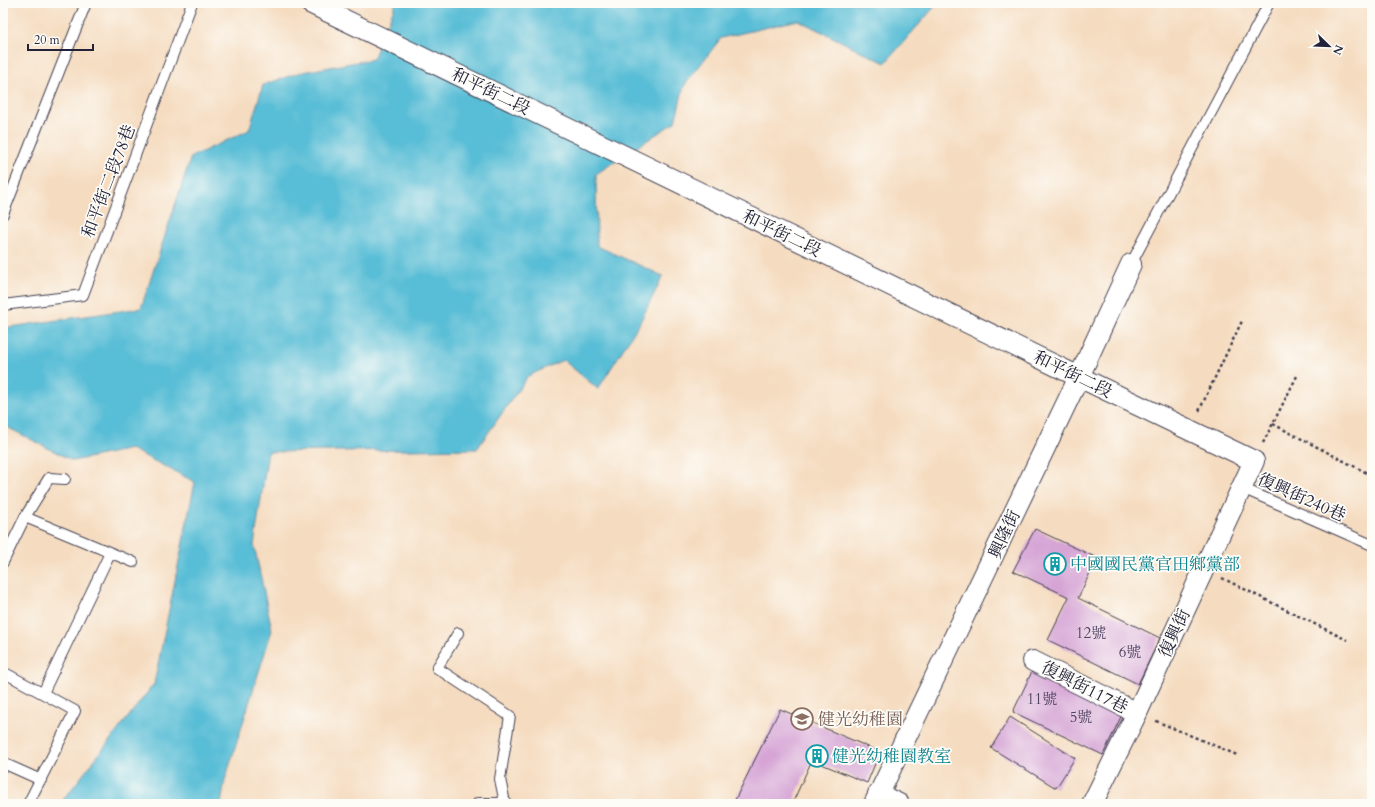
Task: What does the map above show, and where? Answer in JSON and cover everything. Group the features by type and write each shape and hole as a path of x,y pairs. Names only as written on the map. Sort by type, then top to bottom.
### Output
{"street":[{"name":"和平街二段","path":"318,7 1254,461"},
{"name":"興隆街","path":"876,799 1079,377 1131,264"},
{"name":"復興街","path":"1092,804 1137,713 1254,461"},
{"name":"復興街117巷","path":"1033,661 1137,713"},
{"path":"876,799 899,804"}],"lane":[{"path":"3,214 86,3"},
{"name":"和平街二段78巷","path":"3,305 83,295 192,3"},
{"path":"1131,264 1269,3"},
{"path":"3,562 26,517 49,478 65,479"},
{"name":"復興街240巷","path":"1242,488 1372,545"},
{"path":"26,517 133,562"},
{"path":"43,693 110,553"},
{"path":"458,633 437,668 510,716 500,779 506,803 478,804"},
{"path":"3,672 75,711 28,804"},
{"path":"3,763 40,780"}],"path":[{"path":"1191,430 1242,321"},
{"path":"1254,461 1298,374"},
{"path":"1273,424 1367,473"},
{"path":"1204,569 1347,640"},
{"path":"1137,713 1237,755"}],"water":[{"path":"396,3 938,3 885,63 798,20 721,38 684,86 675,122 596,174 597,246 663,276 639,324 598,389 563,360 528,376 477,449 268,452 254,545 272,630 225,780 221,804 60,804 154,684 195,482 131,449 73,461 3,425 3,328 141,308 191,157 249,130 263,85 298,73 373,59"}],"building":[{"path":"1035,529 1097,558 1078,598 1160,638 1138,684 1048,640 1069,597 1013,571"},
{"path":"1035,665 1125,708 1103,755 1013,712"},
{"name":"健光幼稚園教室","path":"780,709 880,752 867,783 812,760 792,804 733,804"},
{"path":"1010,717 1075,758 1056,788 991,748"}],"place":[{"name":"中國國民黨官田鄉黨部","path":"1055,564"},
{"name":"健光幼稚園","path":"802,719"},
{"name":"健光幼稚園教室","path":"817,756"}]}
